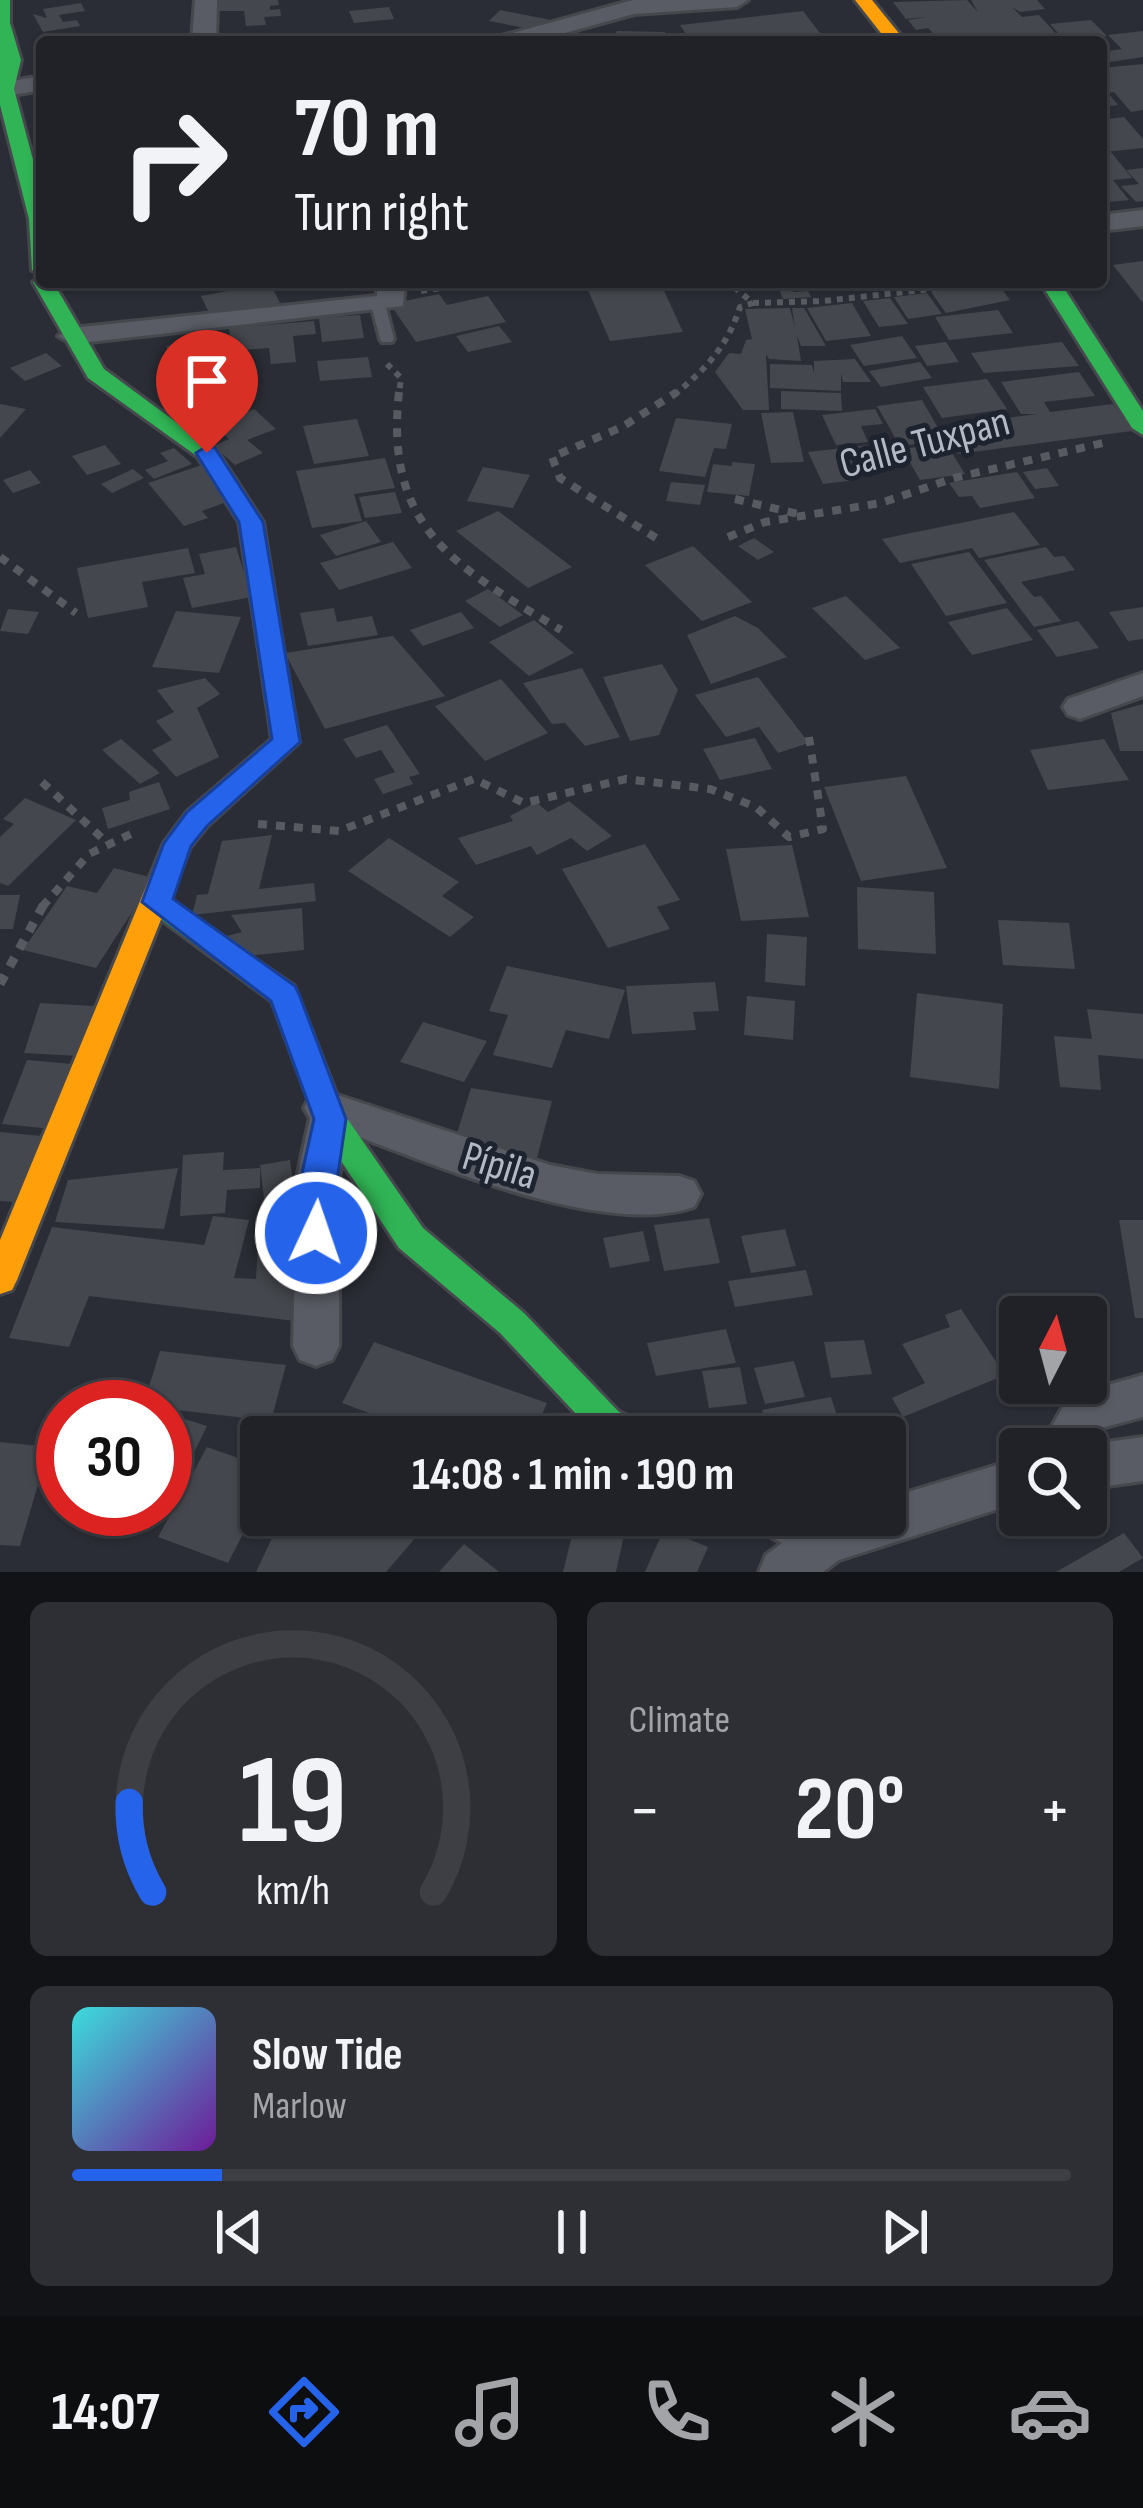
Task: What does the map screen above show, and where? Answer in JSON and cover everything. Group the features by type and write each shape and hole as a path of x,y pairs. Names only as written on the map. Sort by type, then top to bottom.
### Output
{"street":[{"path":"2,0 1,23 12,60 3,89 36,208"},
{"path":"204,36 206,0"},
{"path":"528,36 633,7 737,0"},
{"path":"834,0 859,36"},
{"path":"863,0 892,36"},
{"path":"3,89 36,84"},
{"path":"1107,222 1143,218"},
{"path":"1107,237 1143,234"},
{"path":"0,1280 178,843 197,819 286,742 251,522 207,453 96,373 46,288"},
{"path":"1053,288 1132,433"},
{"path":"72,336 388,292"},
{"path":"1080,707 1143,684"},
{"path":"157,902 284,994 327,1114 411,1238 512,1323 601,1416"},
{"path":"316,1346 318,1178 327,1114"},
{"name":"Pípila","path":"327,1114 562,1183 631,1196 679,1194"},
{"path":"1076,1428 1086,1411 1143,1396"},
{"path":"1107,1463 1143,1459"},
{"path":"784,1572 824,1540 999,1486"},
{"path":"817,1536 824,1540"}],"lane":[{"path":"387,339 388,292"}],"path":[{"path":"388,292 426,288"},
{"path":"735,288 753,303"},
{"path":"656,538 560,478 552,458 591,446 670,398 727,344 740,307 943,288"},
{"path":"387,339 387,365 401,379 396,455 415,519 441,551 483,584 561,630"},
{"name":"Calle Tuxpan","path":"728,537 765,522 880,503 954,478 1132,433"},
{"path":"735,499 807,516"},
{"path":"0,574 2,560 76,613"},
{"path":"197,819 339,831 474,779 524,803 626,778 710,789 756,807 788,837 824,829 809,736"},
{"path":"42,782 103,839"},
{"path":"0,984 49,892 103,839 158,825 178,843"}],"building":[{"path":"216,0 278,0 279,5 270,10 280,9 281,16 264,17 266,25 246,26 244,11 218,11"},
{"path":"967,0 978,12 971,0 1037,0 1045,9 1020,12 1012,7 1022,17 1039,15 1058,36 919,36 934,34 928,28 916,30 908,20 925,17 906,19 893,2"},
{"path":"81,3 85,11 59,15 63,22 77,20 80,26 43,32 33,14 47,18 43,9"},
{"path":"389,7 394,19 354,23 349,11"},
{"path":"500,10 551,20 541,31 489,21"},
{"path":"803,11 822,36 687,36 680,25"},
{"path":"1091,20 1107,36 1061,36 1050,24"},
{"path":"617,31 665,32 665,36 614,36"},
{"path":"1143,31 1143,57 1110,62 1107,51 1122,49 1108,35"},
{"path":"1143,64 1143,110 1131,112 1114,92 1108,93 1118,105 1107,106 1107,67"},
{"path":"1124,117 1143,139 1143,148 1107,152 1107,119"},
{"path":"1107,152 1132,178 1113,180 1129,200 1107,200"},
{"path":"1143,168 1143,201 1136,202 1121,186 1139,184 1126,170"},
{"path":"1143,261 1143,303 1113,265"},
{"path":"272,288 280,303 211,317 201,296"},
{"path":"587,288 663,288 683,332 610,341"},
{"path":"778,288 808,291 811,297 783,299"},
{"path":"1001,288 1010,300 946,313 931,292"},
{"path":"927,293 942,314 908,319 894,297"},
{"path":"439,294 447,305 488,296 506,322 416,342 390,304"},
{"path":"890,298 908,324 879,327 863,301"},
{"path":"852,303 871,336 826,341 807,308"},
{"path":"790,308 795,328 792,308 804,308 826,346 801,346 797,336 801,361 769,359 766,354 769,410 743,410 715,372 729,353 741,354 746,340 752,339 745,309"},
{"path":"998,310 1013,333 949,340 935,317"},
{"path":"360,315 364,338 322,342 319,318"},
{"path":"314,321 316,334 293,336 296,362 271,364 269,348 231,351 229,328"},
{"path":"499,326 512,342 468,352 456,336"},
{"path":"902,336 917,358 864,366 850,345"},
{"path":"205,340 212,358 173,365 166,346"},
{"path":"946,342 959,362 927,366 915,346"},
{"path":"1062,342 1079,366 984,373 971,353"},
{"path":"46,353 62,366 25,381 10,368"},
{"path":"368,357 372,377 320,381 317,361"},
{"path":"855,359 871,382 843,382 841,373 841,391 770,388 770,364 812,365 814,373 814,361"},
{"path":"920,362 932,378 881,387 869,371"},
{"path":"1079,372 1095,396 1044,402 1050,412 1113,404 1132,431 958,454 941,426 1037,414 1021,414 1001,382"},
{"path":"987,379 1007,409 942,418 923,387"},
{"path":"781,391 841,393 842,411 781,409"},
{"path":"922,400 945,440 900,446 877,406"},
{"path":"0,404 26,409 0,438"},
{"path":"254,409 276,429 247,440 263,453 235,465 213,446 229,439 213,425"},
{"path":"875,409 883,424 861,426 868,442 836,445 822,415"},
{"path":"793,412 804,462 771,463 761,413"},
{"path":"676,418 732,424 726,449 714,448 705,477 659,471"},
{"path":"357,419 369,456 314,464 303,426"},
{"path":"887,443 895,460 849,466 856,480 823,484 808,452"},
{"path":"946,443 965,474 920,480 902,449"},
{"path":"105,445 121,464 87,475 72,456"},
{"path":"174,448 192,464 154,479 145,470 168,461 160,453"},
{"path":"385,458 395,488 354,494 362,521 312,528 296,471"},
{"path":"732,462 755,464 749,496 707,492 713,464 732,466"},
{"path":"202,465 232,500 202,511 208,518 184,526 148,483"},
{"path":"483,467 530,475 513,508 467,501"},
{"path":"1047,468 1059,486 1035,489 1023,472"},
{"path":"133,469 144,478 112,493 101,484"},
{"path":"30,470 41,483 13,493 3,480"},
{"path":"1017,472 1035,498 980,508 972,496 959,497 949,483"},
{"path":"671,482 705,485 700,505 666,501"},
{"path":"395,492 402,513 365,518 359,497"},
{"path":"498,511 572,567 528,588 456,531"},
{"path":"1014,512 1040,545 979,558 972,548 900,563 882,539"},
{"path":"366,521 381,542 336,556 320,535"},
{"path":"754,538 774,552 758,560 738,546"},
{"path":"393,542 412,568 339,590 320,563"},
{"path":"693,546 752,602 702,621 645,565"},
{"path":"236,547 252,597 192,608 183,578 205,574 199,554"},
{"path":"1046,547 1054,557 1064,556 1075,570 1021,582 1034,597 1041,596 1061,621 1034,627 984,560"},
{"path":"188,548 195,573 142,582 148,607 88,618 77,568"},
{"path":"969,552 1007,603 946,616 911,564"},
{"path":"488,589 523,615 500,627 465,601"},
{"path":"846,596 900,648 865,660 812,608"},
{"path":"1143,607 1143,639 1128,641 1109,612"},
{"path":"334,608 337,622 372,616 378,635 308,646 300,613"},
{"path":"1007,608 1033,640 972,655 948,622"},
{"path":"8,609 39,612 28,634 0,631"},
{"path":"176,611 241,617 219,673 152,667"},
{"path":"461,612 474,628 423,646 410,630"},
{"path":"735,616 758,628 787,657 711,684 687,635"},
{"path":"534,620 574,653 529,676 489,642"},
{"path":"1078,621 1099,648 1057,657 1037,630"},
{"path":"393,636 445,696 325,729 285,653"},
{"path":"662,664 678,690 659,735 630,741 603,677"},
{"path":"582,668 620,737 585,746 565,723 552,724 523,683"},
{"path":"758,677 809,743 778,753 759,727 726,737 695,695"},
{"path":"205,678 220,694 197,708 219,757 176,777 152,750 172,740 156,721 174,712 157,690"},
{"path":"501,679 548,733 485,761 435,706"},
{"path":"1143,704 1143,751 1120,751 1111,713"},
{"path":"387,725 420,774 409,777 413,784 383,794 374,779 395,772 381,750 356,758 343,739"},
{"path":"755,738 772,769 720,780 703,749"},
{"path":"121,739 160,773 140,784 102,750"},
{"path":"1104,739 1129,780 1048,790 1030,750"},
{"path":"906,776 947,868 861,881 824,787"},
{"path":"159,782 170,809 108,829 102,808 130,800 129,792"},
{"path":"25,798 76,820 8,886 0,883 0,837 14,824 3,819"},
{"path":"569,801 612,836 587,851 571,838 537,855 531,846 476,865 458,838 513,821 510,816 536,802 548,812"},
{"path":"272,835 259,889 314,883 316,901 192,915 197,895 208,894 222,841"},
{"path":"389,838 459,882 442,896 474,917 450,937 348,871"},
{"path":"645,844 680,900 657,907 670,929 608,948 562,869"},
{"path":"792,845 809,917 741,921 726,849"},
{"path":"114,868 154,878 96,968 23,950 67,886 97,893"},
{"path":"857,887 934,892 936,954 858,949"},
{"path":"0,895 20,895 13,929 0,929"},
{"path":"302,908 304,950 246,956 227,936 242,932 231,915"},
{"path":"998,920 1069,923 1075,969 1003,965"},
{"path":"767,934 807,937 805,986 765,982"},
{"path":"507,966 625,990 609,1039 566,1030 552,1068 493,1055 508,1015 489,1011"},
{"path":"715,982 719,1011 693,1012 696,1030 632,1034 626,986"},
{"path":"917,993 1003,1004 999,1089 910,1077"},
{"path":"747,996 795,1001 793,1040 744,1035"},
{"path":"40,1003 94,1006 78,1056 24,1053"},
{"path":"1087,1009 1143,1014 1143,1059 1098,1055 1101,1090 1060,1087 1054,1036 1092,1039"},
{"path":"423,1022 487,1041 464,1082 400,1062"},
{"path":"27,1060 84,1065 62,1130 2,1124"},
{"path":"471,1088 552,1101 537,1158 454,1143"},
{"path":"0,1132 51,1137 28,1203 0,1201"},
{"path":"224,1152 223,1170 260,1168 260,1188 227,1190 225,1213 180,1216 183,1155"},
{"path":"290,1160 296,1202 265,1207 260,1165"},
{"path":"178,1168 164,1229 55,1222 68,1180"},
{"path":"213,1216 249,1220 234,1278 256,1279 258,1242 294,1242 303,1322 89,1296 69,1347 9,1338 52,1227 204,1245"},
{"path":"709,1218 720,1263 664,1271 654,1225"},
{"path":"1119,1220 1143,1220 1143,1318 1135,1318"},
{"path":"785,1229 796,1266 751,1273 741,1236"},
{"path":"643,1231 650,1261 610,1268 603,1238"},
{"path":"806,1270 813,1295 735,1307 728,1281"},
{"path":"961,1309 999,1366 999,1377 902,1416 892,1398 925,1383 902,1344 950,1327 945,1315"},
{"path":"726,1329 736,1363 656,1376 647,1343"},
{"path":"864,1340 872,1374 831,1378 824,1342"},
{"path":"374,1342 547,1403 541,1416 377,1416 342,1403"},
{"path":"160,1351 286,1365 272,1416 192,1412 192,1380 151,1380"},
{"path":"794,1361 805,1397 765,1404 754,1368"},
{"path":"740,1367 747,1404 709,1408 702,1371"},
{"path":"831,1397 837,1416 764,1416 762,1410"},
{"path":"192,1421 207,1426 192,1457"},
{"path":"0,1442 36,1446 36,1491 20,1546 0,1545"},
{"path":"207,1447 240,1459 242,1536 228,1563 158,1537 192,1536 192,1475"},
{"path":"1124,1533 1143,1558 1119,1572 1056,1572"},
{"path":"273,1536 417,1536 386,1572 256,1572"},
{"path":"572,1536 624,1536 616,1572 563,1572"},
{"path":"661,1536 681,1536 708,1547 697,1572 645,1572"},
{"path":"464,1544 499,1572 439,1572"}],"traffic: fast":[{"path":"2,0 1,23 12,60 5,89 36,208"},
{"path":"46,288 96,373 207,453 251,522 268,630"},
{"path":"1054,288 1143,428"},
{"path":"157,902 284,994 330,1119 411,1238 512,1323 600,1416"}],"traffic: slow":[{"path":"863,0 892,36"},
{"path":"0,1280 178,843 197,819 286,742 268,630"}],"route":[{"path":"207,453 251,522 286,742 197,819 178,843 157,902 284,994 330,1119 318,1178 316,1233"}]}
